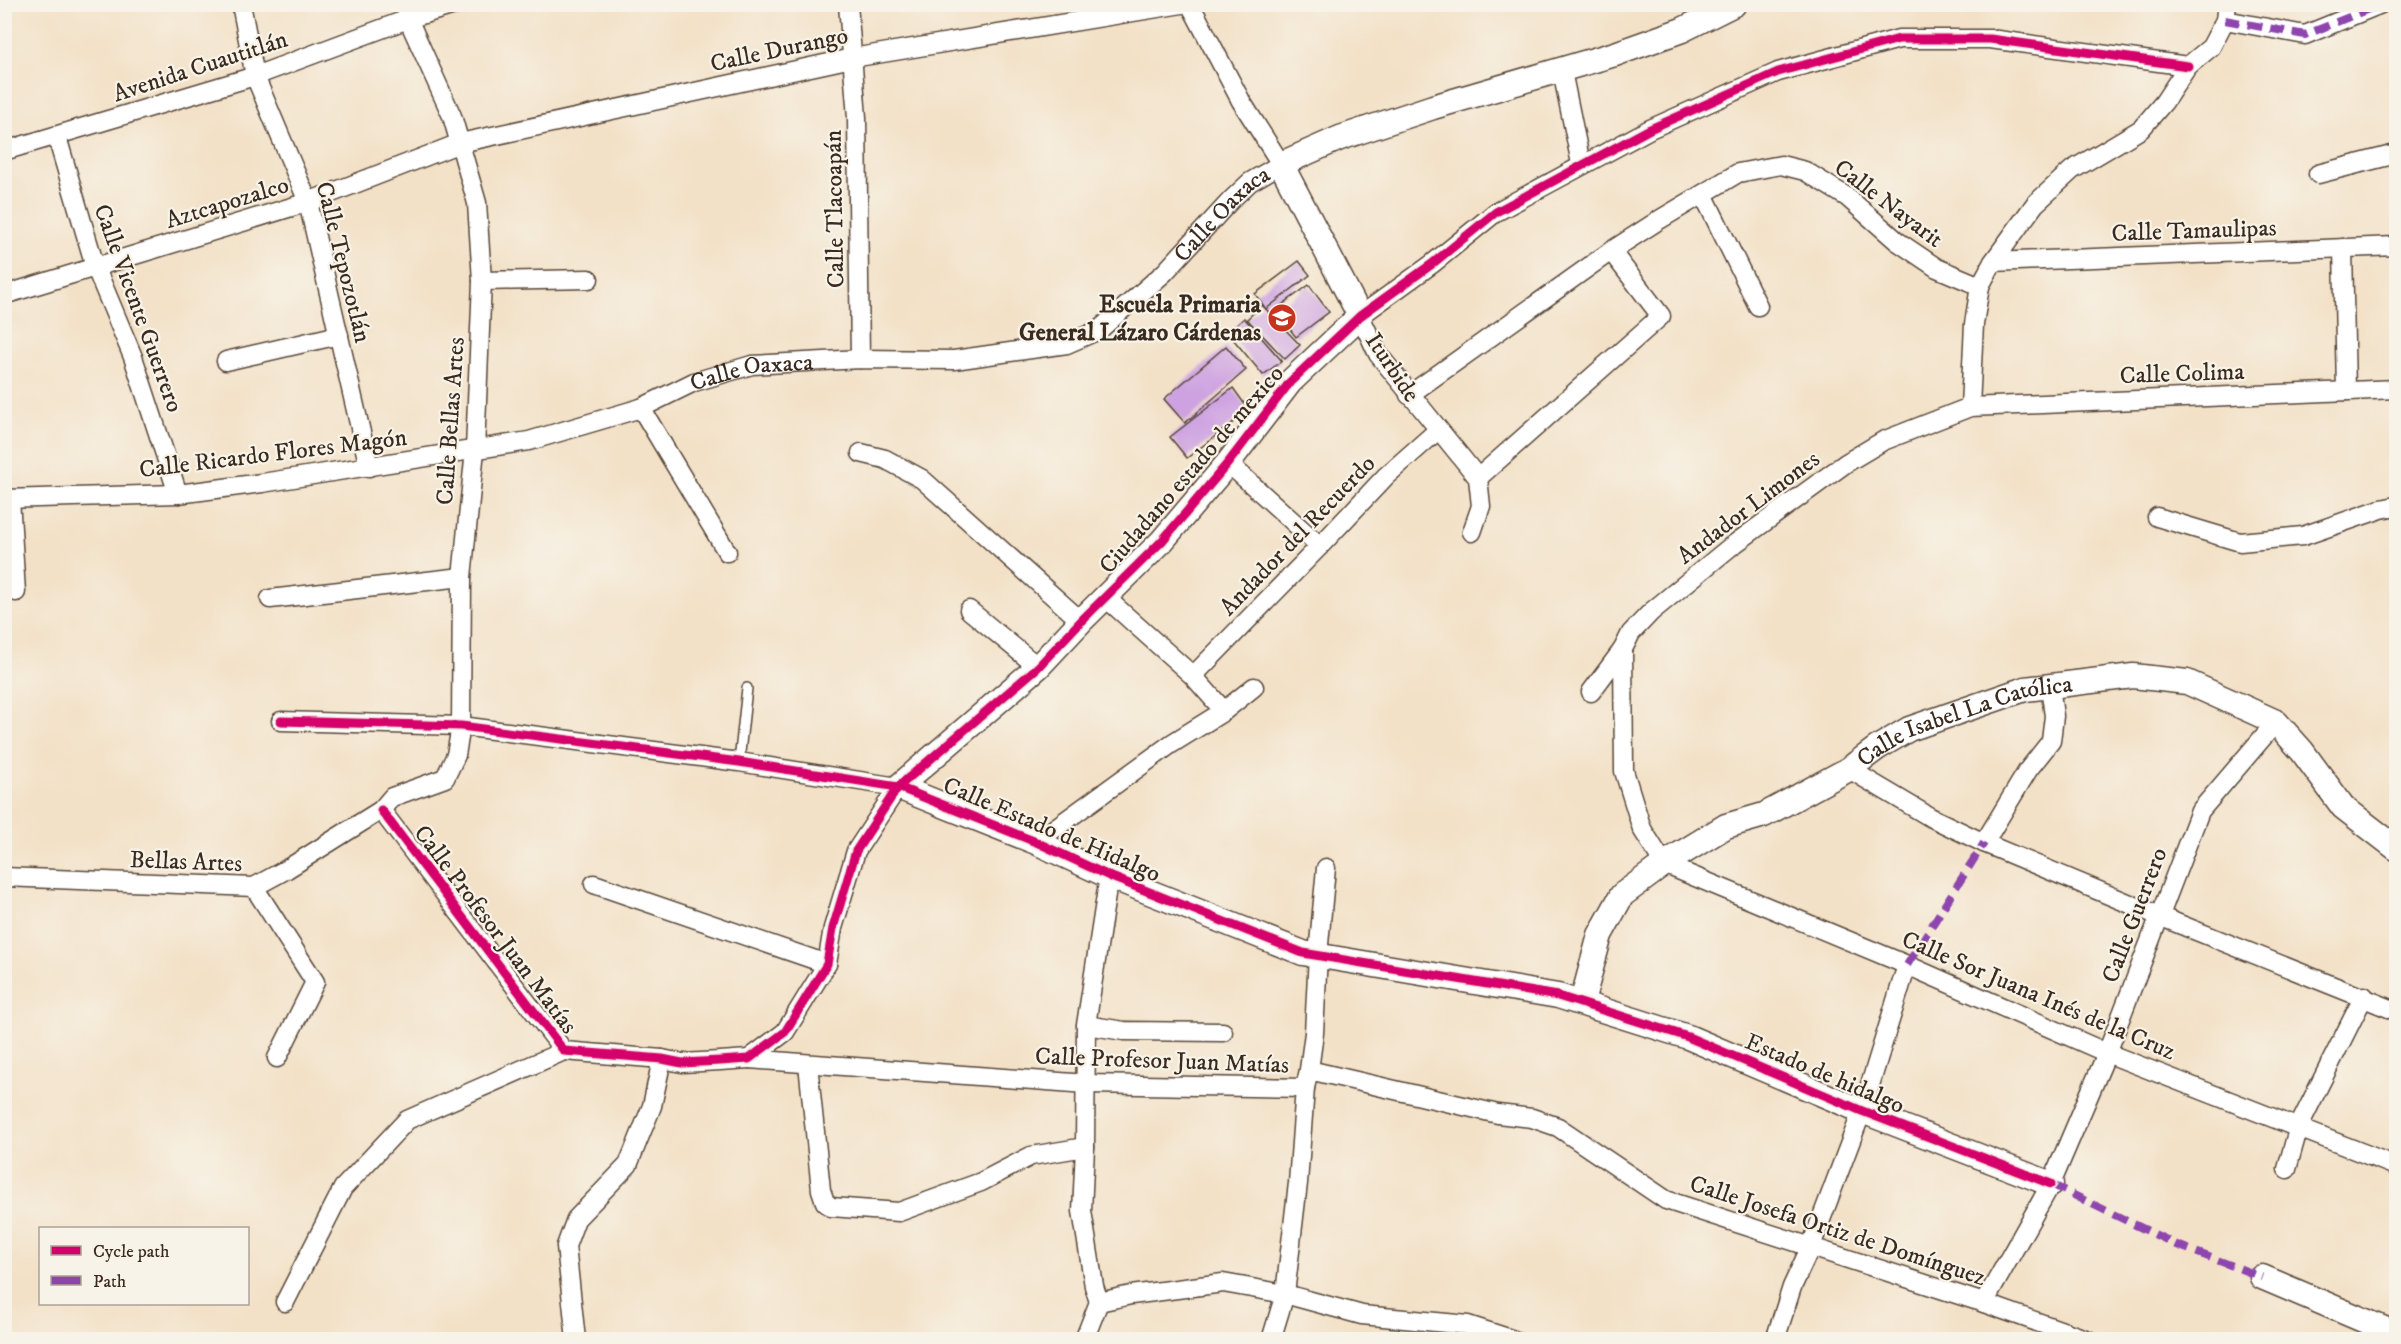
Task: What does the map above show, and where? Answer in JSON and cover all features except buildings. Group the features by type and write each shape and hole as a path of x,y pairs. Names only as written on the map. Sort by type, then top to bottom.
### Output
{"street":[{"name":"Calle Tepozotlán","path":"241,4 255,76 308,202 369,467"},
{"name":"Avenida Cuautitlán","path":"4,151 255,76 407,12 458,4"},
{"name":"Calle Tlacoapán","path":"848,4 857,118 860,359"},
{"name":"Calle Durango","path":"459,143 852,58 1182,4"},
{"path":"1190,4 1241,100 1281,164"},
{"name":"Calle Oaxaca","path":"476,450 529,441 642,408 694,382 752,365 860,359 954,360 1067,344 1100,330 1165,272 1250,182 1281,164 1340,138 1433,107 1562,71 1682,30 1734,4"},
{"path":"1970,407 1974,324 1980,286 1993,262 2035,204 2072,170 2141,129 2164,102 2188,66 2211,47 2226,12 2305,35 2381,4"},
{"name":"Calle Bellas Artes","path":"381,810 392,797 445,778 456,755 461,726 462,577 476,450 482,281 477,203 452,116 407,12"},
{"name":"Ciudadano estado de mexico","path":"749,1059 785,1032 826,964 833,928 856,851 898,787 1038,667 1162,541 1228,463 1290,382 1360,316 1432,264 1496,212 1650,129 1778,72 1899,39 1990,39 2188,66"},
{"path":"1562,71 1581,165"},
{"name":"Calle Vicente Guerrero","path":"57,137 95,266 133,357 178,494"},
{"name":"Aztcapozalco","path":"4,295 308,202 459,143"},
{"path":"2318,174 2397,154"},
{"name":"Iturbide","path":"1281,164 1378,354 1478,478"},
{"name":"Calle Nayarit","path":"1409,395 1611,251 1738,173 1781,165 1804,171 1847,197 1897,241 1937,268 1980,286"},
{"path":"1703,194 1758,306"},
{"name":"Calle Tamaulipas","path":"1993,262 2397,246"},
{"path":"2343,248 2346,391"},
{"path":"1472,532 1481,506 1478,478 1661,316 1611,251"},
{"path":"482,281 589,279"},
{"path":"226,361 339,335"},
{"name":"Calle Colima","path":"1970,407 2397,389"},
{"name":"Andador Limones","path":"1591,692 1623,649 1631,633 1652,612 1729,548 1846,463 1884,441 1970,407"},
{"path":"642,408 727,552"},
{"name":"Andador del Recuerdo","path":"1193,676 1386,476 1438,430"},
{"name":"Calle Ricardo Flores Magón","path":"7,499 178,494 476,450"},
{"path":"861,453 885,459 922,479 1081,621"},
{"path":"1228,463 1320,546"},
{"path":"7,499 16,592"},
{"path":"2157,517 2240,542 2303,536 2381,509 2397,506"},
{"path":"270,599 462,577"},
{"path":"1106,598 1193,676 1224,711"},
{"path":"969,610 1038,667"},
{"path":"1623,649 1624,771 1642,829 1664,864"},
{"name":"Calle Isabel La Católica","path":"1582,1002 1600,935 1622,895 1664,864 1726,826 1764,815 1849,769 1877,748 1910,729 2025,689 2133,676 2187,682 2276,722 2302,751 2343,807 2397,848"},
{"path":"1984,843 2028,770 2051,741 2054,716 2050,686"},
{"path":"1036,842 1171,744 1224,711 1254,687"},
{"name":"Calle Estado de Hidalgo","path":"281,721 461,726 739,762 898,787 1036,842 1109,876 1303,952 1582,1002"},
{"name":"Calle Guerrero","path":"1984,1303 2051,1184 2107,1053 2200,811 2276,722"},
{"path":"1849,769 1930,817 1984,843 2397,1011"},
{"name":"Bellas Artes","path":"4,878 254,887 381,810"},
{"name":"Calle Profesor Juan Matías","path":"381,810 564,1051 662,1059"},
{"name":"Calle Sor Juana Inés de la Cruz","path":"1664,864 1907,965 2107,1053 2397,1166"},
{"path":"1309,1070 1314,1033 1326,868"},
{"path":"1084,1340 1099,1302 1094,1286 1082,1210 1087,1084 1086,1025 1109,876"},
{"path":"594,885 826,964"},
{"path":"254,887 315,982 277,1058"},
{"path":"1775,1340 1792,1287 1812,1246 1862,1112 1907,965"},
{"path":"2287,1169 2299,1126 2364,996"},
{"name":"Estado de hidalgo","path":"1582,1002 1688,1037 1862,1112 2051,1184"},
{"path":"1086,1025 1124,1031 1223,1032"},
{"path":"285,1302 343,1188 407,1120 564,1051"},
{"path":"576,1340 566,1246 576,1219 628,1165 652,1106 662,1059 682,1063 749,1059"},
{"name":"Calle Profesor Juan Matías","path":"749,1059 1087,1084 1305,1088 1309,1070 1498,1114 1532,1119 1558,1127 1584,1144"},
{"path":"808,1064 821,1190 825,1202 831,1207 899,1212 981,1182 1031,1156 1085,1147"},
{"path":"1272,1340 1285,1294 1298,1183 1305,1088"},
{"name":"Calle Josefa Ortiz de Domínguez","path":"1584,1144 1666,1200 1984,1303 2088,1340"},
{"path":"2262,1277 2397,1334"},
{"path":"1099,1302 1131,1295 1223,1283 1285,1294 1362,1315 1468,1325 1514,1340"}],"lane":[{"path":"739,762 747,688"}],"marked path":[{"path":"2225,20 2305,35 2381,4"},
{"path":"1907,965 1984,843"},
{"path":"2051,1184 2177,1245 2262,1277"}],"cycle path":[{"path":"381,810 564,1051 662,1059 682,1063 749,1059 785,1032 827,964 833,928 856,851 898,787 1038,667 1162,541 1228,463 1290,382 1360,316 1432,264 1496,212 1650,129 1778,72 1899,39 1990,39 2188,66"},
{"path":"281,721 461,726 739,762 898,787 1036,842 1109,876 1303,953 1558,996 1688,1037 1862,1111 2051,1184"}],"place":[{"name":"Escuela Primaria General Lázaro Cárdenas","path":"1282,318"}]}
